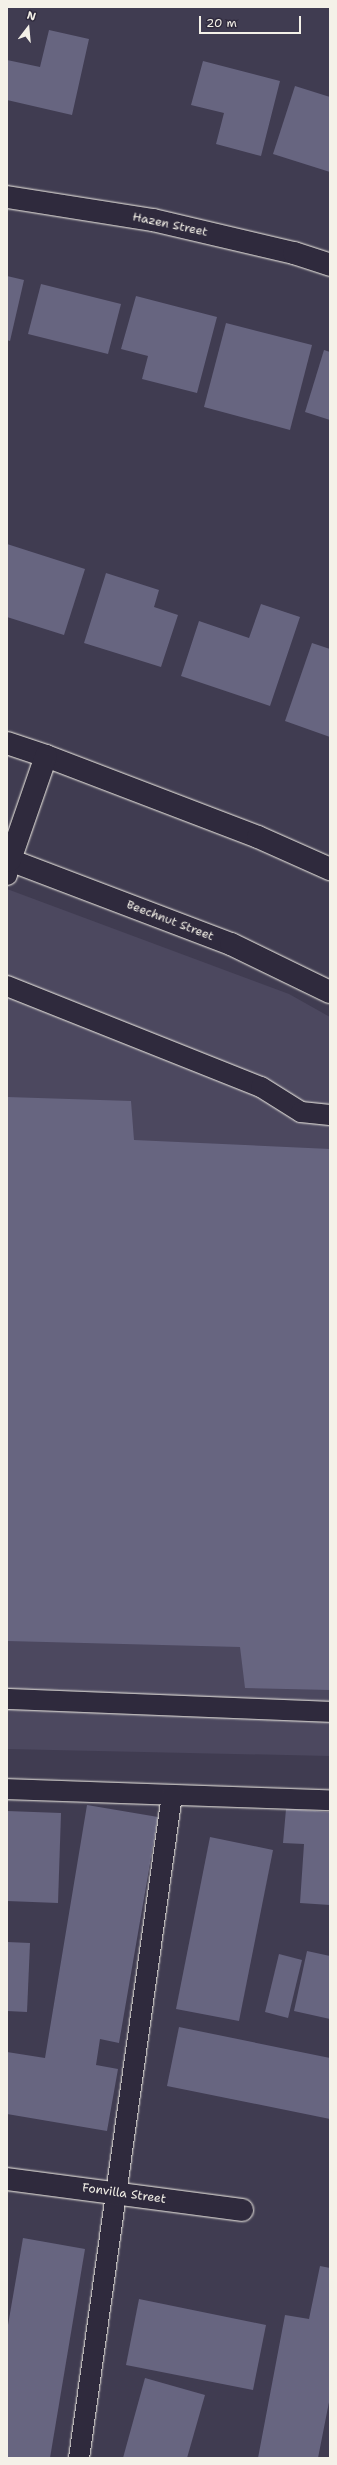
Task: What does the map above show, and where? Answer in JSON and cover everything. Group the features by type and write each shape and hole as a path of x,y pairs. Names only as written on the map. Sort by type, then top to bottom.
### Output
{"main road":[{"name":"Hazen Street","path":"7,197 153,220 294,253 330,265"},
{"path":"7,743 46,756 258,837 330,869"},
{"path":"8,865 46,756"},
{"name":"Beechnut Street","path":"8,865 231,944 330,992"},
{"name":"Fonvilla Street","path":"7,2179 242,2210"}],"lane":[{"path":"7,986 261,1087 301,1112 330,1115"},
{"path":"7,1699 330,1712"},
{"path":"7,1788 330,1800"},
{"path":"79,2458 172,1795"}],"shaded area":[{"path":"7,889 289,994 330,1017 330,1756 7,1749"}],"building":[{"path":"49,30 89,39 72,115 7,100 7,60 40,67"},
{"path":"203,61 280,81 261,156 216,144 224,113 191,105"},
{"path":"295,86 330,97 330,172 273,154"},
{"path":"7,276 24,280 10,341 7,340"},
{"path":"41,284 121,304 108,354 28,334"},
{"path":"136,296 217,317 197,393 142,379 148,356 121,349"},
{"path":"226,323 312,345 290,430 204,407"},
{"path":"324,350 330,352 330,420 305,412"},
{"path":"7,544 85,569 64,635 7,617"},
{"path":"106,573 159,590 154,607 178,615 161,667 84,643"},
{"path":"261,604 300,617 270,706 181,676 199,621 249,638"},
{"path":"312,643 330,649 330,737 285,721"},
{"path":"7,1097 131,1101 134,1140 330,1149 330,1690 245,1688 240,1647 7,1641"},
{"path":"87,1805 158,1817 119,2043 100,2039 96,2065 118,2069 107,2131 7,2114 7,2052 45,2058"},
{"path":"286,1809 330,1812 330,1905 300,1903 304,1844 283,1843"},
{"path":"7,1811 61,1813 58,1903 7,1901"},
{"path":"210,1837 273,1850 239,2021 176,2009"},
{"path":"7,1942 30,1943 27,2012 7,2011"},
{"path":"307,1951 330,1956 330,2019 294,2011"},
{"path":"279,1954 302,1960 288,2018 265,2012"},
{"path":"179,2027 330,2058 330,2119 167,2086"},
{"path":"23,2238 85,2249 50,2458 7,2458 7,2331"},
{"path":"320,2266 330,2268 330,2397 318,2458 258,2458 285,2315 309,2319"},
{"path":"139,2299 266,2325 253,2390 126,2365"},
{"path":"145,2378 205,2395 187,2458 123,2458"}]}
